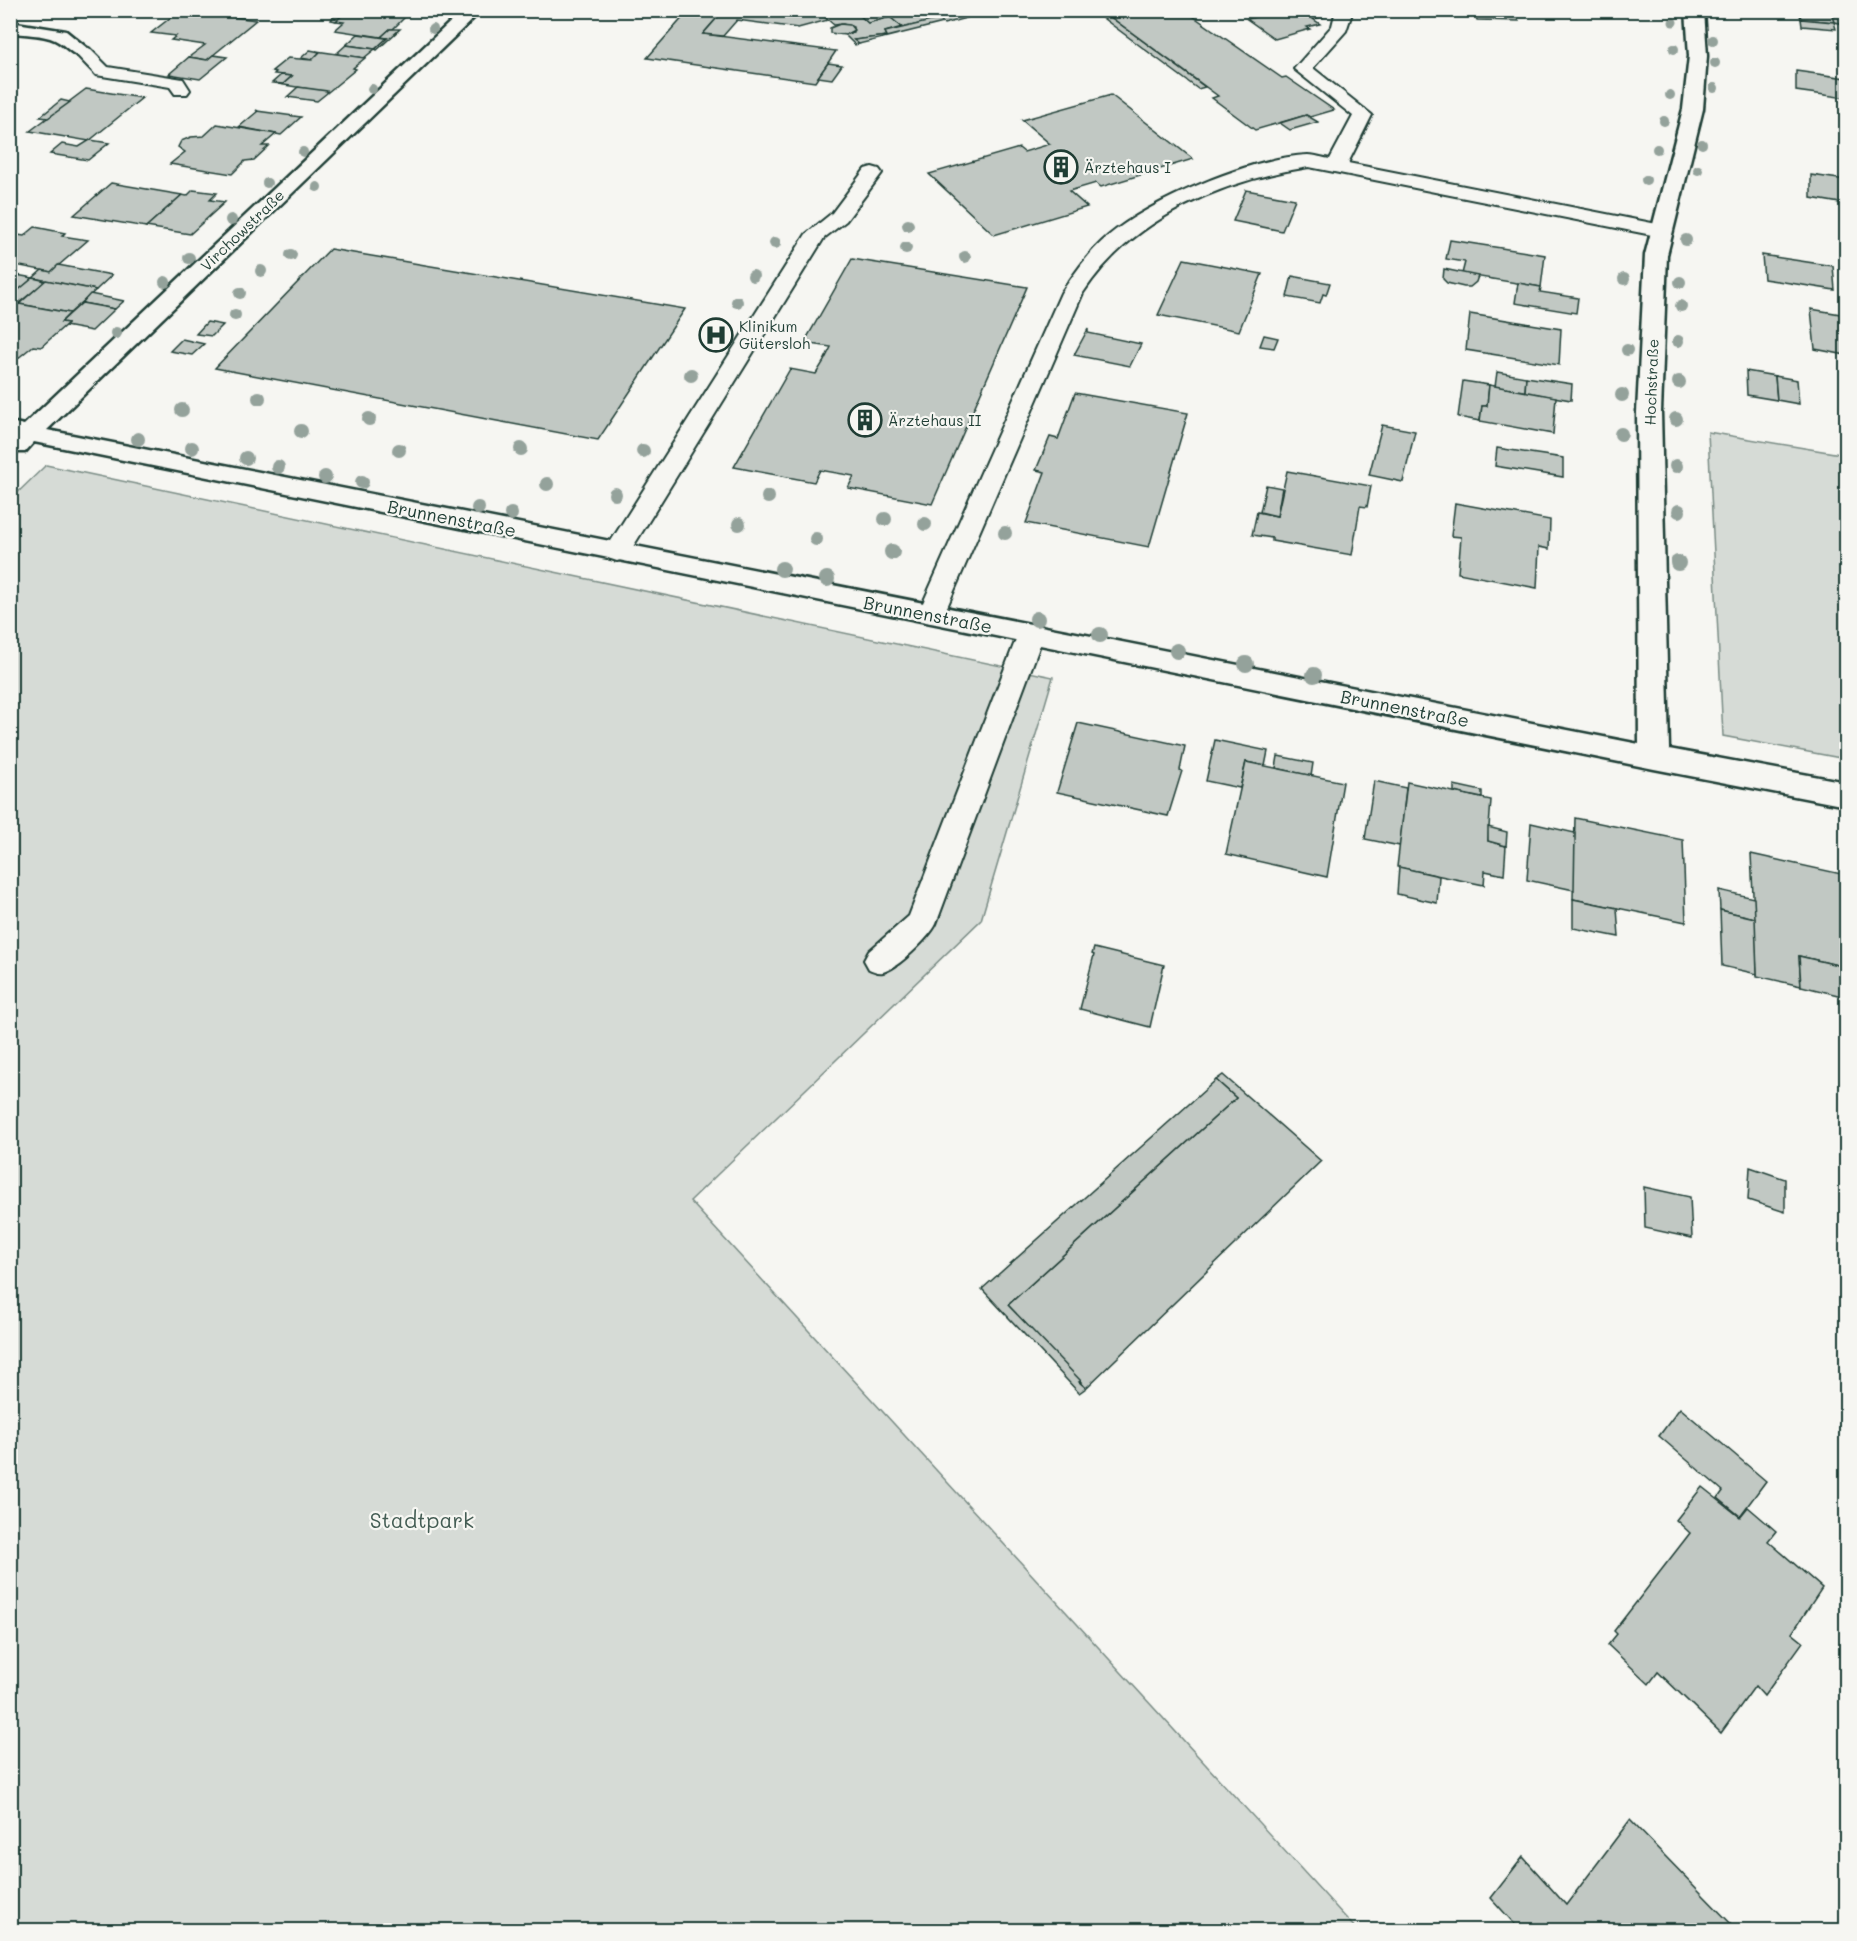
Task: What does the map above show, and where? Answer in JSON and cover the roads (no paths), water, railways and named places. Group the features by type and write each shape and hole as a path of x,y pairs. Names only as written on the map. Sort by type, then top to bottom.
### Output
{"street":[{"name":"Virchowstraße","path":"16,438 474,10"},
{"name":"Hochstraße","path":"1654,758 1649,412 1656,255 1693,109 1698,56 1695,10"},
{"path":"10,27 60,34 82,52"},
{"name":"Brunnenstraße","path":"16,438 617,552 1846,794"}],"lane":[{"path":"1337,165 1363,116 1303,69 1340,27 1345,10"},
{"path":"82,52 102,71 177,84 181,90"},
{"path":"931,614 1072,293 1089,268 1117,240 1144,221 1194,194 1284,164 1309,161 1662,231"},
{"path":"617,552 816,234 839,217 872,173"},
{"path":"880,960 921,924 1031,634"}],"place":[{"name":"Ärztehaus I","path":"1061,167"},
{"name":"Klinikum Gütersloh","path":"716,335"},
{"name":"Ärztehaus II","path":"865,420"}],"park label":[{"name":"Stadtpark","path":"422,1519"}]}
